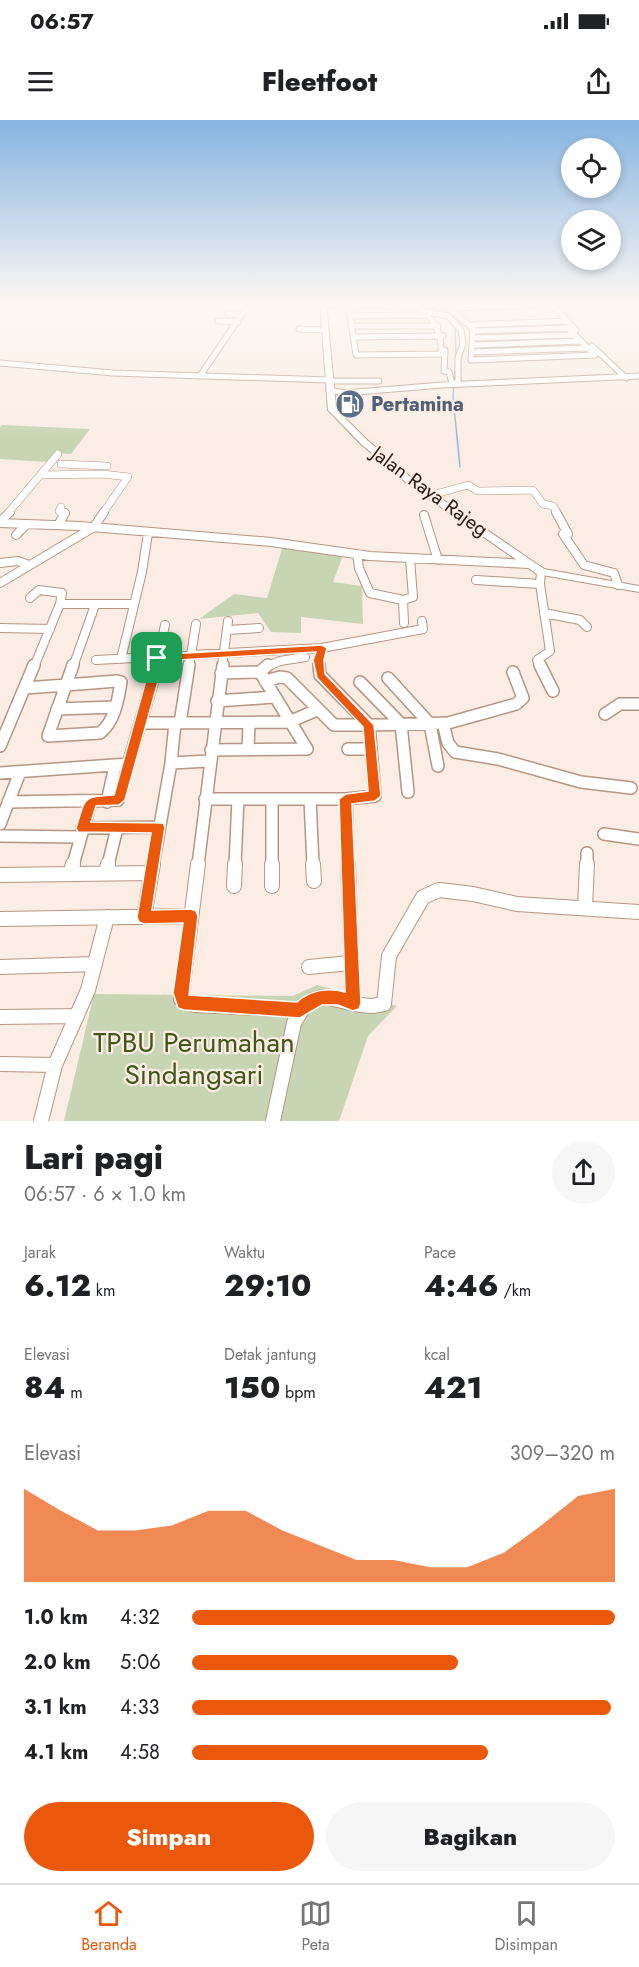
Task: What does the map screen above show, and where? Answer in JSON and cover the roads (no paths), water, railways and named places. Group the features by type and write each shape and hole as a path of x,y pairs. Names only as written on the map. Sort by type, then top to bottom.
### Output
{"main road":[{"name":"Jalan Raya Rajeg","path":"326,349 332,410 364,442 411,482 541,572 639,589"}],"street":[{"path":"200,376 219,349"},
{"path":"446,349 444,371 449,372 455,383 462,349"},
{"path":"472,349 471,360 595,355 589,349"},
{"path":"472,352 567,349"},
{"path":"596,349 625,377"},
{"path":"530,350 536,357"},
{"path":"0,363 73,371 200,376 329,389 345,393 463,384 639,376"},
{"path":"329,389 347,394 627,379 625,377"},
{"path":"329,389 379,381"},
{"path":"0,522 58,453"},
{"path":"105,470 111,458"},
{"path":"0,583 92,528 128,477 105,470 61,464"},
{"path":"41,476 105,470"},
{"path":"432,495 468,485 478,491 533,490 543,504 553,506 568,534 563,534 582,564 614,573 618,585"},
{"path":"58,525 65,513 59,511 61,507"},
{"path":"424,516 438,560"},
{"path":"0,522 271,542 410,559 529,564"},
{"path":"16,536 26,525"},
{"path":"121,659 148,532"},
{"path":"357,554 359,568 370,594 403,600 413,597 410,559"},
{"path":"0,563 18,561 29,565"},
{"path":"541,572 540,584 550,652 537,660 553,691"},
{"path":"476,580 540,584"},
{"path":"0,746 50,629 62,593 39,590 30,598"},
{"path":"403,600 404,624"},
{"path":"60,604 94,606 133,604"},
{"path":"25,688 65,685 121,683 115,707 103,732 51,736 49,733 65,685 94,606"},
{"path":"544,613 580,620 587,627"},
{"path":"96,660 322,648 423,629 422,621"},
{"path":"144,917 158,827 196,624"},
{"path":"8,802 113,801 122,765 135,748 154,678 165,625"},
{"path":"259,628 228,625 180,993 184,1002 300,1010"},
{"path":"0,628 50,629"},
{"path":"204,799 346,799 375,796 369,725 320,675 318,660 322,648"},
{"path":"171,763 248,750 307,749 274,697 263,673 264,651"},
{"path":"263,673 305,657"},
{"path":"221,674 263,673 287,678 334,725 369,725 443,723 521,702 523,698 513,672"},
{"path":"388,678 430,724 438,766"},
{"path":"360,682 401,724 408,792"},
{"path":"217,701 274,697"},
{"path":"605,714 612,706 639,704"},
{"path":"57,709 115,707"},
{"path":"140,723 289,722 317,710"},
{"path":"248,750 249,723"},
{"path":"443,723 448,743 455,752 520,764 552,776 581,782 632,788"},
{"path":"348,749 371,749"},
{"path":"0,773 122,765"},
{"path":"0,824 20,772"},
{"path":"234,886 238,799"},
{"path":"272,799 272,886"},
{"path":"310,799 314,881"},
{"path":"346,799 353,1003"},
{"path":"70,874 91,801"},
{"path":"0,836 158,827"},
{"path":"106,873 117,828"},
{"path":"604,834 639,839"},
{"path":"585,908 587,853"},
{"path":"0,875 151,873"},
{"path":"273,1121 294,1023 300,1010 308,1002 322,997 338,998 353,1003 380,1006 384,1004 389,956 423,897 428,893 439,891 473,894 517,904 639,912"},
{"path":"0,919 191,916"},
{"path":"41,1121 55,1065 77,1016 95,964 107,917"},
{"path":"309,967 350,963"},
{"path":"1,970 95,964"},
{"path":"0,1017 77,1016"},
{"path":"0,1064 55,1065"}],"waterway":[{"path":"456,349 456,356"},
{"path":"455,371 453,397 460,467"}],"place":[{"name":"Pertamina","path":"350,404"}],"park label":[{"name":"TPBU Perumahan Sindangsari","path":"194,1058"}]}
